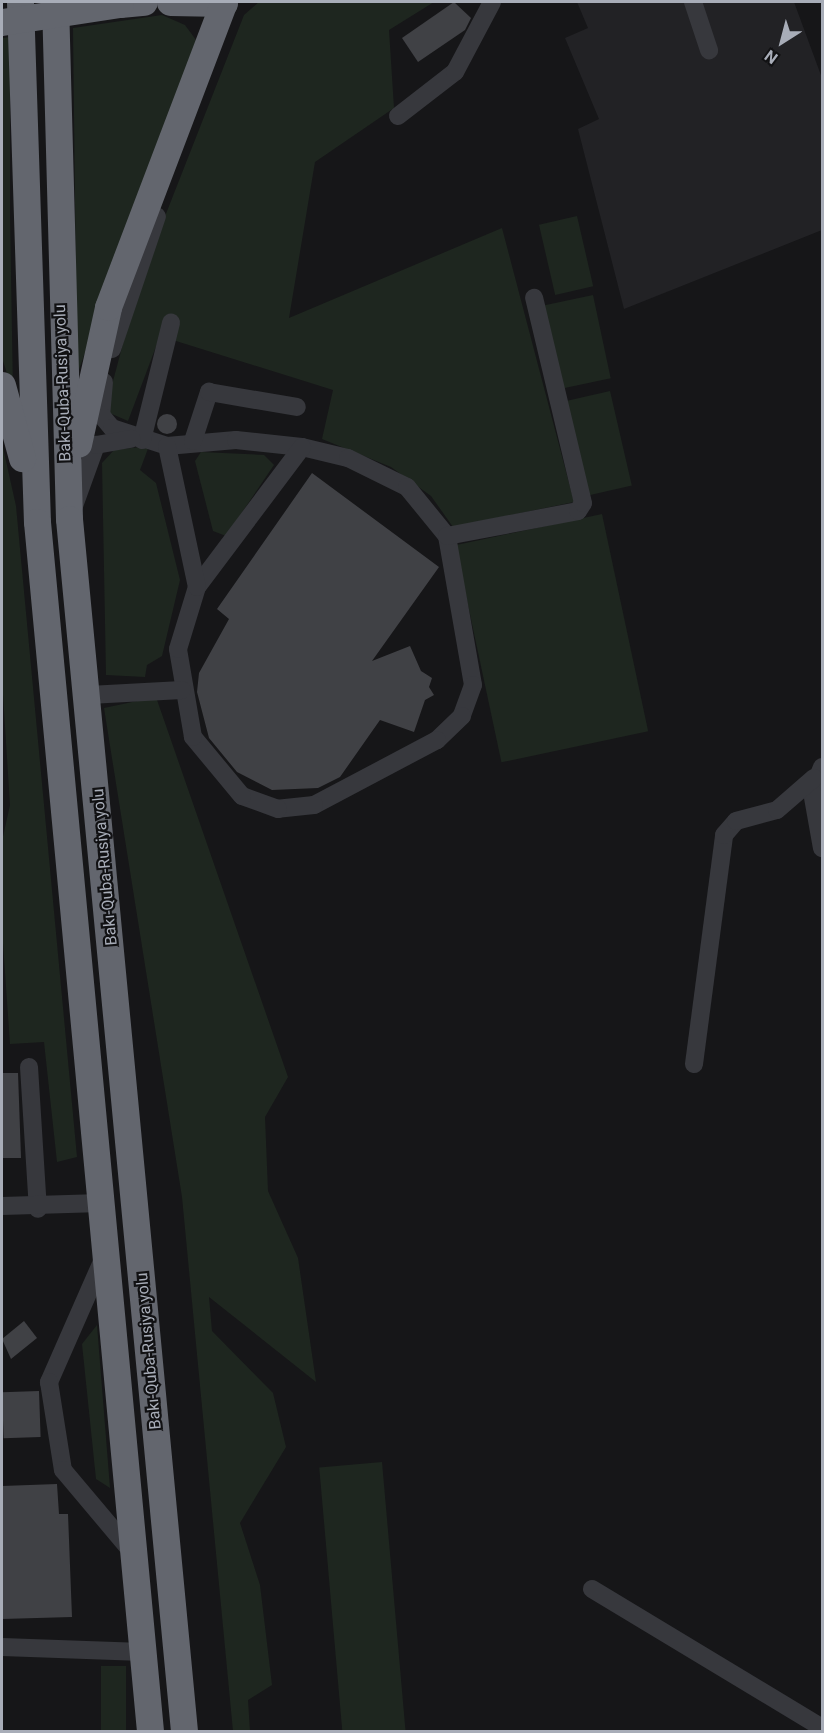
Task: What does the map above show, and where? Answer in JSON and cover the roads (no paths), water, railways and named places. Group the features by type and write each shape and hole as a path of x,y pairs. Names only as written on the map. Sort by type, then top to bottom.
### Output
{"highway":[{"path":"2,3 13,2"},
{"name":"Bakı-Quba-Rusiya yolu","path":"21,2 37,522 150,1731"},
{"name":"Bakı-Quba-Rusiya yolu","path":"55,2 69,519 89,695 184,1731"},
{"path":"69,519 86,390 102,326 224,2 170,2"},
{"path":"2,22 132,3"},
{"path":"2,385 37,522"}],"lane":[{"path":"224,2 225,37 123,308 104,381 100,406 107,425 142,440 167,446 193,441 302,447 389,475 422,501 447,536 473,685 462,716 437,740 314,805 278,809 242,796 213,766 193,737 182,690 180,629 197,587 302,447"},
{"path":"398,116 468,57 492,2"},
{"path":"693,2 709,50"},
{"path":"447,536 578,511 583,503 534,298"},
{"path":"142,440 171,323"},
{"path":"193,441 208,392 297,407"},
{"path":"69,519 96,445 108,439 142,440"},
{"path":"167,446 197,587"},
{"path":"89,695 182,690"},
{"path":"818,773 822,848"},
{"path":"694,1064 724,835 736,821 777,810 818,773"},
{"path":"29,1067 38,1209"},
{"path":"2,1206 38,1209 101,1203"},
{"path":"105,1252 49,1382 63,1470 134,1554"},
{"path":"592,1590 822,1728"},
{"path":"2,1647 143,1652"}]}
